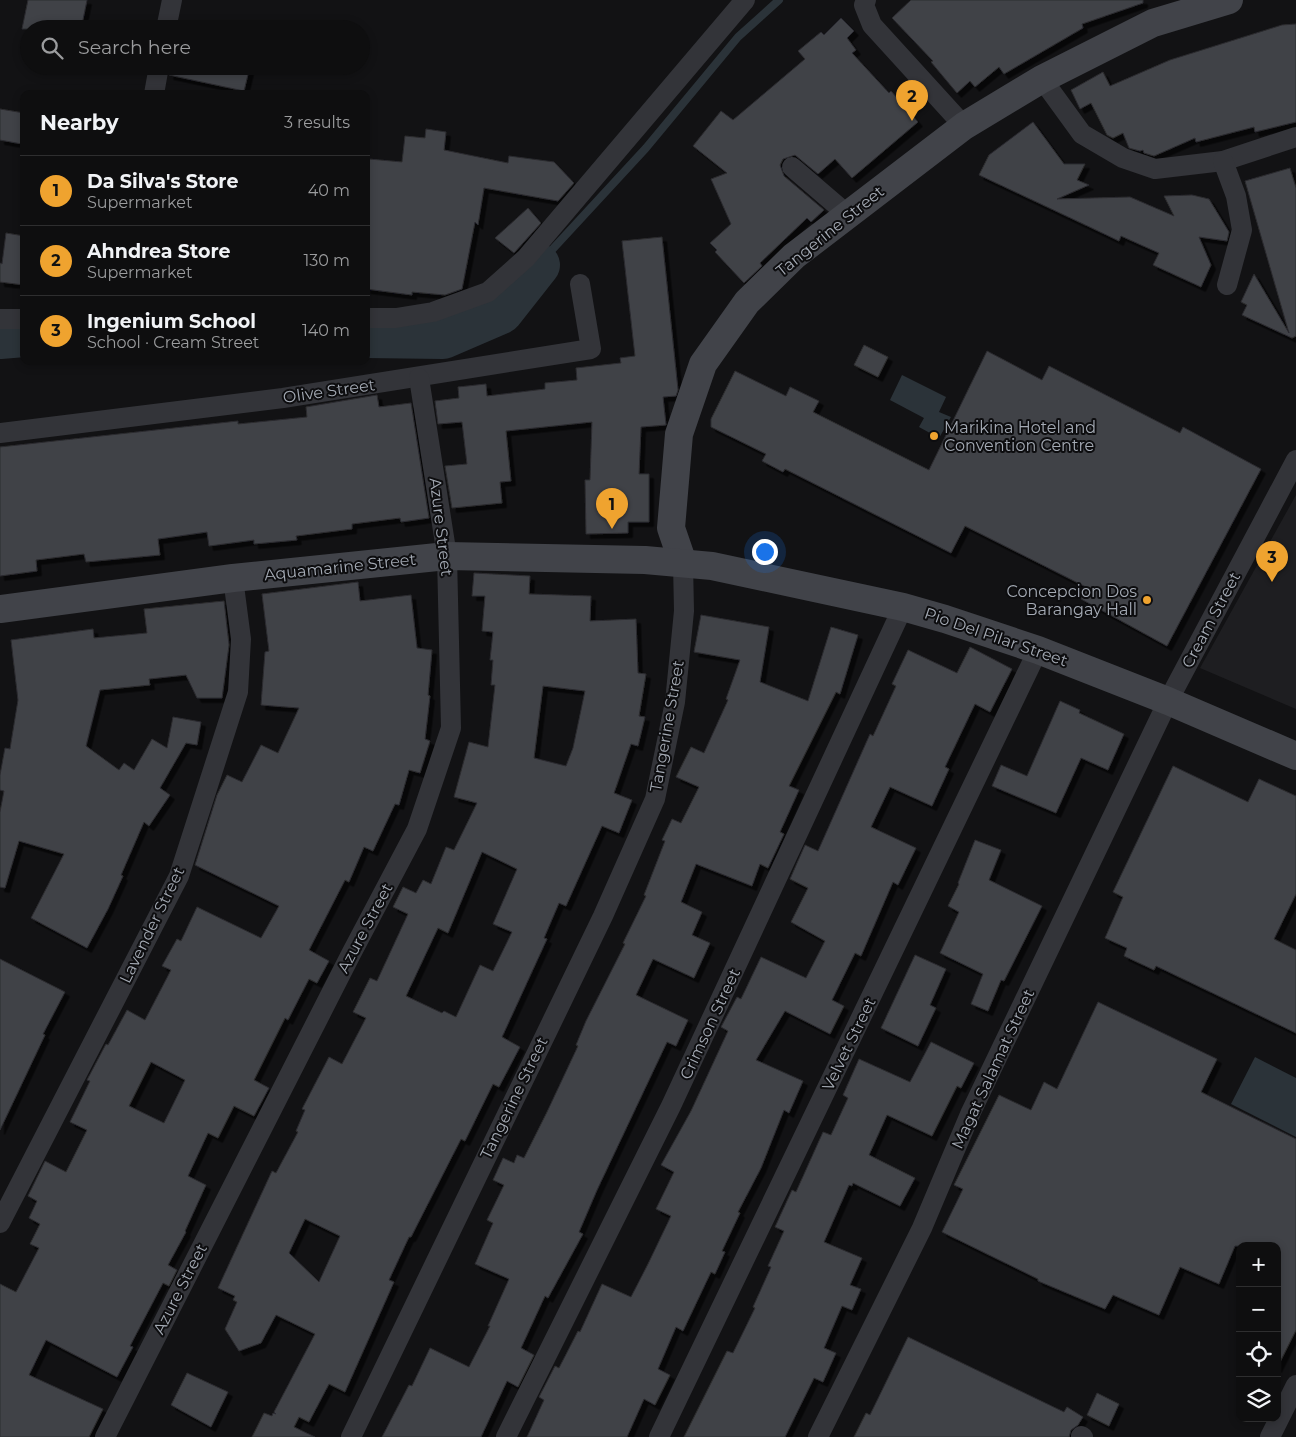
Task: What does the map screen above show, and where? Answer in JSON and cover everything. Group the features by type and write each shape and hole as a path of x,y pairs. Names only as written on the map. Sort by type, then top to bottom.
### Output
{"street":[{"path":"168,20 172,0"},
{"path":"370,318 396,318 433,312 488,292 526,258 745,0"},
{"path":"866,0 864,5 872,25 964,126"},
{"name":"Tangerine Street","path":"351,1437 603,916 654,799 675,702 684,611 683,563 671,528 679,434 703,364 747,302 794,256 964,126 1042,79 1153,23 1229,0"},
{"path":"155,90 157,75"},
{"path":"1042,79 1082,134 1123,158 1155,169 1223,161 1296,137"},
{"path":"1223,161 1236,196 1242,230 1228,285"},
{"path":"792,167 848,215"},
{"name":"Olive Street","path":"0,433 282,398 419,378 591,349 580,284"},
{"path":"0,318 20,320"},
{"name":"Azure Street","path":"105,1437 346,962 417,829 451,728 447,556 419,378"},
{"name":"Cream Street","path":"1168,701 1296,460"},
{"name":"Aquamarine Street","path":"0,608 233,578 447,556 683,563"},
{"name":"Pio Del Pilar Street","path":"683,563 712,566 903,607 1038,650 1168,701 1296,756"},
{"name":"Lavender Street","path":"0,1223 179,876 238,692 241,639 233,578"},
{"name":"Crimson Street","path":"506,1437 672,1106 903,607"},
{"name":"Velvet Street","path":"659,1437 1038,650"},
{"name":"Magat Salamat Street","path":"818,1437 922,1228 971,1112 1168,701"},
{"path":"1270,1437 1293,1397"}],"shaded area":[{"path":"902,375 946,397 939,412 951,417 939,438 919,427 924,418 890,400"},
{"path":"1296,495 1296,709 1200,668"},
{"path":"1255,1057 1296,1078 1296,1137 1231,1104"}],"building":[{"path":"28,0 87,0 83,20 24,20"},
{"path":"911,0 1143,0 1143,3 1082,24 1083,28 1004,74 999,67 975,87 970,81 957,93 931,62 933,61 892,18"},
{"path":"841,18 854,31 847,38 856,50 852,53 889,93 891,91 918,122 852,178 835,159 818,174 795,155 783,159 780,165 784,176 824,210 811,222 807,218 760,263 762,266 744,283 715,252 717,250 710,243 731,224 711,179 727,173 693,146 721,111 733,120 805,59 798,51 821,32 824,35"},
{"path":"1296,24 1296,122 1255,132 1254,127 1196,142 1195,138 1154,156 1144,153 1143,150 1129,148 1123,133 1113,138 1107,135 1091,103 1080,109 1071,90 1103,72 1110,86 1170,60 1282,25"},
{"path":"169,75 248,75 244,90"},
{"path":"0,109 20,112 20,144 0,140"},
{"path":"1033,122 1064,164 1085,164 1077,180 1089,185 1057,199 1130,197 1174,216 1164,196 1192,195 1209,199 1229,232 1227,241 1199,237 1211,265 1201,287 1153,265 1159,253 1121,236 1119,241 979,175 989,155"},
{"path":"426,129 446,132 444,150 508,163 509,156 554,162 574,183 558,201 484,188 478,225 475,222 462,289 445,295 412,292 412,295 370,290 370,159 402,162 405,136 425,138"},
{"path":"1290,168 1296,188 1296,336 1292,338 1242,315 1247,305 1241,302 1254,274 1289,333 1245,181"},
{"path":"528,208 541,223 514,253 495,238"},
{"path":"6,233 20,235 20,284 0,282 0,263 2,264"},
{"path":"662,237 678,390 676,396 663,397 666,425 641,427 639,474 649,474 649,522 628,522 628,533 586,534 585,480 590,480 592,422 506,431 511,481 500,482 502,503 452,508 445,466 467,464 462,422 438,424 435,401 459,398 458,387 486,384 487,396 545,389 545,383 577,380 576,368 621,363 620,358 635,356 622,241"},
{"path":"864,345 888,357 878,377 854,365"},
{"path":"987,351 1042,380 1049,366 1180,433 1183,427 1261,469 1167,646 1081,599 1086,587 965,526 951,553 785,469 783,472 762,461 766,454 711,427 711,419 735,371 786,396 790,387 819,401 813,412 929,470"},
{"path":"377,395 379,407 411,403 429,518 401,522 400,518 352,524 352,529 296,536 297,540 254,544 254,540 209,546 207,532 158,539 160,555 86,562 84,554 36,560 37,571 0,576 0,447 238,421 238,424 307,417 306,407"},
{"path":"474,573 530,576 529,594 591,596 590,621 636,619 638,673 646,674 639,716 645,717 638,746 631,744 614,793 632,800 619,833 602,826 566,906 559,903 544,938 547,939 502,1037 520,1047 499,1087 493,1084 465,1141 461,1139 411,1237 409,1237 389,1280 394,1282 345,1392 329,1384 309,1422 299,1417 294,1427 315,1437 252,1437 264,1413 272,1416 273,1413 276,1414 274,1412 315,1334 276,1315 261,1343 239,1351 225,1329 237,1302 233,1300 235,1296 218,1288 272,1171 276,1173 298,1132 296,1131 305,1110 302,1109 329,1057 342,1064 366,1018 353,1012 370,978 377,981 408,914 393,907 403,887 416,893 423,880 431,884 446,847 454,850 477,803 454,797 469,742 488,747 495,685 491,685 493,660 490,660 493,632 482,631 485,596 472,596","holes":["543,686 585,691 573,748 566,766 534,758","482,852 517,869 493,924 512,932 493,971 480,965 456,1017 444,1011 442,1013 406,996 438,928 448,933","305,1219 340,1236 319,1282 289,1253"]},
{"path":"358,582 360,601 411,595 417,648 432,650 428,695 430,696 425,739 430,741 420,773 409,770 399,805 395,804 373,851 364,847 349,882 345,880 309,950 329,961 317,983 309,979 288,1020 285,1018 254,1080 269,1088 254,1116 234,1106 218,1138 208,1133 188,1176 206,1185 186,1232 168,1265 177,1270 169,1286 163,1283 130,1346 133,1347 117,1377 46,1340 29,1375 103,1409 89,1437 0,1437 0,1284 16,1292 39,1248 30,1244 40,1224 29,1218 37,1201 28,1196 45,1161 66,1172 87,1130 70,1122 90,1081 87,1080 127,1010 145,1020 171,970 162,966 177,939 181,941 197,907 261,938 279,906 195,865 217,795 227,775 242,782 261,745 278,753 299,708 261,705 265,652 269,651 262,594","holes":["151,1062 185,1080 164,1123 129,1106"]},
{"path":"224,601 229,645 222,698 197,698 186,675 149,679 150,685 100,690 86,746 119,770 124,763 134,770 152,739 167,748 173,717 201,722 197,745 186,743 160,788 170,795 149,826 144,822 121,875 123,876 87,948 31,918 64,854 19,841 5,888 0,887 0,812 4,791 0,790 0,775 5,748 10,749 18,700 11,640 93,629 94,638 147,633 144,609"},
{"path":"701,615 769,627 760,682 808,701 831,627 858,635 840,694 836,692 789,786 799,790 780,832 784,834 768,868 760,864 752,886 696,864 681,902 702,912 692,935 710,943 694,978 653,959 636,995 688,1020 676,1046 667,1042 597,1190 579,1232 583,1234 548,1298 545,1296 521,1348 534,1355 518,1387 507,1381 481,1437 382,1437 409,1385 412,1386 430,1348 469,1367 490,1326 488,1326 509,1279 475,1264 493,1223 487,1220 504,1185 493,1180 503,1158 514,1163 517,1155 524,1158 547,1112 578,1046 576,1045 586,1021 625,944 623,943 646,896 644,895 665,841 662,840 672,819 681,823 699,787 676,777 691,747 704,753 728,700 726,699 740,660 694,652"},
{"path":"970,647 1012,669 990,712 975,704 945,767 949,769 932,806 890,787 871,827 916,848 898,885 893,882 861,956 855,953 832,1000 844,1006 830,1034 785,1011 756,1060 803,1081 789,1113 784,1110 761,1168 738,1212 740,1213 722,1251 725,1252 715,1274 711,1272 683,1331 676,1327 658,1369 670,1375 655,1405 644,1399 627,1437 527,1437 544,1400 539,1397 555,1366 559,1368 578,1331 580,1332 602,1284 631,1297 648,1264 671,1216 656,1209 674,1172 661,1165 691,1111 728,1031 721,1027 737,997 741,999 761,957 806,978 825,941 791,922 808,888 790,879 805,845 818,851 870,734 873,736 896,686 892,684 908,650 957,673"},
{"path":"1060,701 1080,710 1079,713 1124,734 1108,770 1081,758 1056,813 992,786 1001,765 1027,776"},
{"path":"1173,766 1248,802 1259,779 1296,796 1296,894 1274,939 1296,950 1296,1033 1156,966 1154,970 1124,956 1127,948 1105,938 1123,897 1113,892"},
{"path":"975,840 1001,850 989,880 1042,906 1004,981 1001,980 988,1011 971,1004 983,974 940,953 959,912 948,906 959,884"},
{"path":"915,955 946,969 930,1005 936,1008 918,1046 881,1028"},
{"path":"0,959 65,992 43,1034 45,1035 0,1130"},
{"path":"1098,1002 1217,1059 1201,1092 1296,1139 1296,1330 1281,1360 1281,1242 1236,1242 1236,1246 1219,1284 1180,1267 1159,1315 1113,1295 1105,1309 1038,1281 1038,1279 942,1232 963,1189 954,1185 999,1095 1031,1110 1044,1082 1057,1089"},
{"path":"931,1042 974,1063 961,1088 957,1086 932,1136 887,1115 869,1155 915,1178 900,1206 853,1183 852,1186 849,1185 824,1242 862,1258 850,1285 861,1289 852,1310 842,1306 824,1348 836,1353 823,1382 814,1378 785,1437 684,1437 727,1351 733,1353 755,1308 753,1307 771,1267 768,1266 784,1231 775,1227 792,1190 796,1192 823,1132 831,1135 848,1098 843,1095 859,1059 910,1082"},
{"path":"908,1337 1064,1412 1067,1407 1083,1417 1078,1425 1071,1430 1069,1437 854,1437 866,1413 870,1415"},
{"path":"187,1373 228,1392 211,1427 171,1405"},
{"path":"1097,1393 1119,1404 1109,1426 1087,1415"}],"waterway":[{"path":"538,265 646,148 738,37 779,0"},
{"path":"370,336 443,337 501,312 538,265"},
{"path":"0,337 20,335"}],"place":[{"name":"Ahndrea Store","path":"912,121"},
{"name":"Marikina Hotel and Convention Centre","path":"934,436"},
{"name":"Da Silva's Store","path":"612,529"},
{"name":"Ingenium School","path":"1272,582"},
{"name":"Concepcion Dos Barangay Hall","path":"1147,600"}]}
